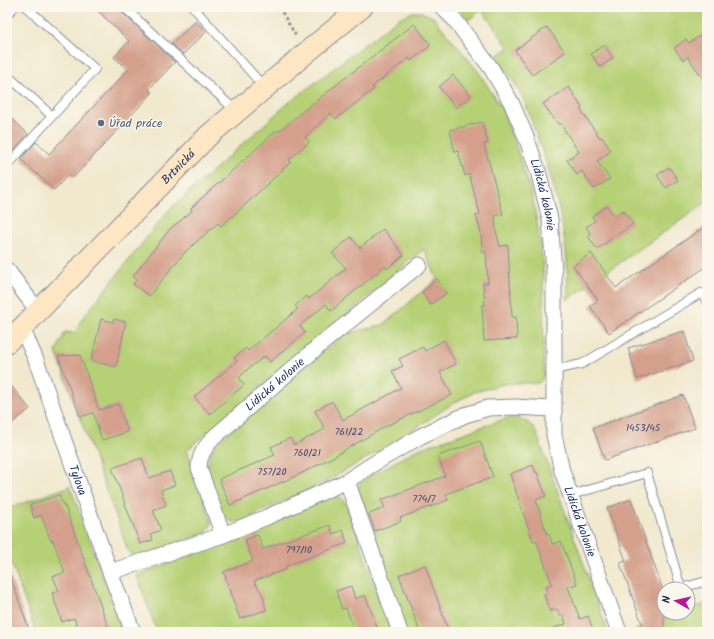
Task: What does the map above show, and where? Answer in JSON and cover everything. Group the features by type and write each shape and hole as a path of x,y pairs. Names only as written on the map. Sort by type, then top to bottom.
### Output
{"main road":[{"name":"Brtnická","path":"14,335 208,136 362,7"}],"street":[{"name":"Lidická kolonie","path":"442,7 454,19 491,68 511,102 538,171 550,219 554,272 554,435 562,471 619,632"},
{"name":"Lidická kolonie","path":"223,534 199,468 199,459 203,451 212,439 320,345 419,266"},
{"path":"7,270 38,311"},
{"name":"Tylova","path":"14,335 36,360 110,572 133,632"},
{"path":"110,572 223,534 267,517 347,481 421,436 465,415 488,408 514,407 553,409"},
{"path":"347,481 400,632"}],"lane":[{"path":"7,15 14,7"},
{"path":"7,166 95,69 26,7"},
{"path":"124,7 237,111"},
{"path":"193,7 265,88"},
{"path":"7,75 52,116"},
{"path":"554,370 582,364 701,293 707,302"},
{"path":"571,495 647,474 681,588 707,581"}],"path":[{"path":"279,7 297,36"}],"green space":[{"path":"459,7 707,7 707,202 567,300 568,279 564,236 549,171 529,112 521,94 496,56 509,48 482,10 468,20"},
{"path":"413,12 421,12 433,17 478,71 502,109 515,143 533,199 541,248 543,269 544,378 539,383 504,384 475,392 455,402 390,445 323,483 241,521 232,522 225,517 217,500 208,470 209,457 217,443 344,334 383,325 437,279 424,249 187,450 212,523 206,533 139,557 129,553 56,352 65,332 75,333 81,320 168,211 286,105 399,18"},
{"path":"514,417 528,422 537,434 608,632 406,632 358,489 360,483 416,450 504,419"},
{"path":"70,486 123,632 31,632 35,630 7,551 7,509"},
{"path":"333,496 342,498 346,504 392,632 157,632 137,575 258,530"},
{"path":"707,603 707,632 633,632 656,621 696,621 696,607"}],"building":[{"name":"Úřad práce","path":"94,7 116,7 175,62 149,89 152,93 73,178 69,174 54,190 21,159 36,142 49,154 128,70 114,57 129,41"},
{"path":"196,21 206,32 183,54 172,44"},
{"path":"414,24 431,45 411,61 409,58 372,87 374,89 336,119 331,113 305,137 309,142 289,160 291,162 233,216 221,226 218,223 185,252 149,296 133,284 137,280 133,276 170,229 192,211 191,208 277,130 278,132"},
{"path":"547,27 565,52 532,75 515,50"},
{"path":"707,31 707,84 688,57 683,60 674,48 686,39 689,43"},
{"path":"604,45 613,58 600,67 591,54"},
{"path":"453,75 471,96 456,108 439,87"},
{"path":"569,87 582,108 580,109 611,151 597,161 610,179 594,189 582,171 577,175 567,160 579,152 560,123 558,124 543,104"},
{"path":"7,114 28,134 13,151 7,146"},
{"path":"482,122 488,143 484,144 503,214 495,216 496,231 500,246 508,245 512,317 516,317 517,339 484,341 482,305 485,305 483,283 488,283 486,252 482,252 481,233 476,215 480,214 469,174 465,176 458,151 455,152 450,130"},
{"path":"669,167 678,180 666,188 657,175"},
{"path":"607,206 614,216 623,210 633,224 597,249 588,236 591,234 586,227 595,221 592,216"},
{"path":"707,225 707,266 609,333 590,306 598,300 573,266 591,253 616,288"},
{"path":"383,229 404,255 387,269 385,266 331,311 326,304 300,326 305,333 270,362 265,356 249,368 239,378 244,385 210,414 194,397 237,361 234,358 246,348 248,351 298,309 295,306 307,296 309,299 346,268 332,253 351,237 360,248"},
{"path":"437,279 447,293 430,305 422,292"},
{"path":"101,319 113,322 114,319 126,322 116,367 91,361"},
{"path":"684,331 693,361 637,379 628,348"},
{"path":"444,340 456,364 440,372 452,395 386,426 333,457 296,476 230,505 219,479 275,455 271,447 290,438 294,445 325,429 315,411 332,401 343,420 401,388 392,371 403,366 399,359 423,347 425,351"},
{"path":"80,355 99,410 118,404 128,432 102,440 93,413 80,417 58,356"},
{"path":"7,381 30,409 7,427"},
{"path":"683,395 695,428 605,460 593,428"},
{"path":"480,441 493,477 446,494 448,500 400,518 401,521 375,531 369,514 385,508 381,500 445,476 438,456"},
{"path":"142,458 149,478 170,471 175,485 161,490 166,505 153,510 161,530 151,534 153,540 140,544 112,468"},
{"path":"533,465 546,496 536,500 547,534 549,534 552,544 561,541 577,584 568,587 580,619 588,616 594,632 549,632 548,630 566,624 563,615 560,616 557,609 550,611 544,594 548,593 546,586 552,584 536,540 533,541 510,474"},
{"path":"59,495 64,507 65,506 110,632 79,632 74,618 62,622 52,593 59,591 53,576 65,573 53,540 51,541 41,515 34,518 30,505"},
{"path":"631,499 660,581 656,581 656,621 664,621 664,632 645,632 620,563 626,561 607,508"},
{"path":"330,525 333,534 343,530 347,543 286,566 287,569 254,581 263,596 266,610 240,619 224,572 253,561 245,540 258,535 263,549"},
{"path":"425,565 449,632 420,632 399,575"},
{"path":"7,573 9,573 30,632 7,632"},
{"path":"351,586 355,599 365,595 379,632 355,632 346,608 342,609 336,591"}],"place":[{"name":"Úřad práce","path":"101,123"}]}
